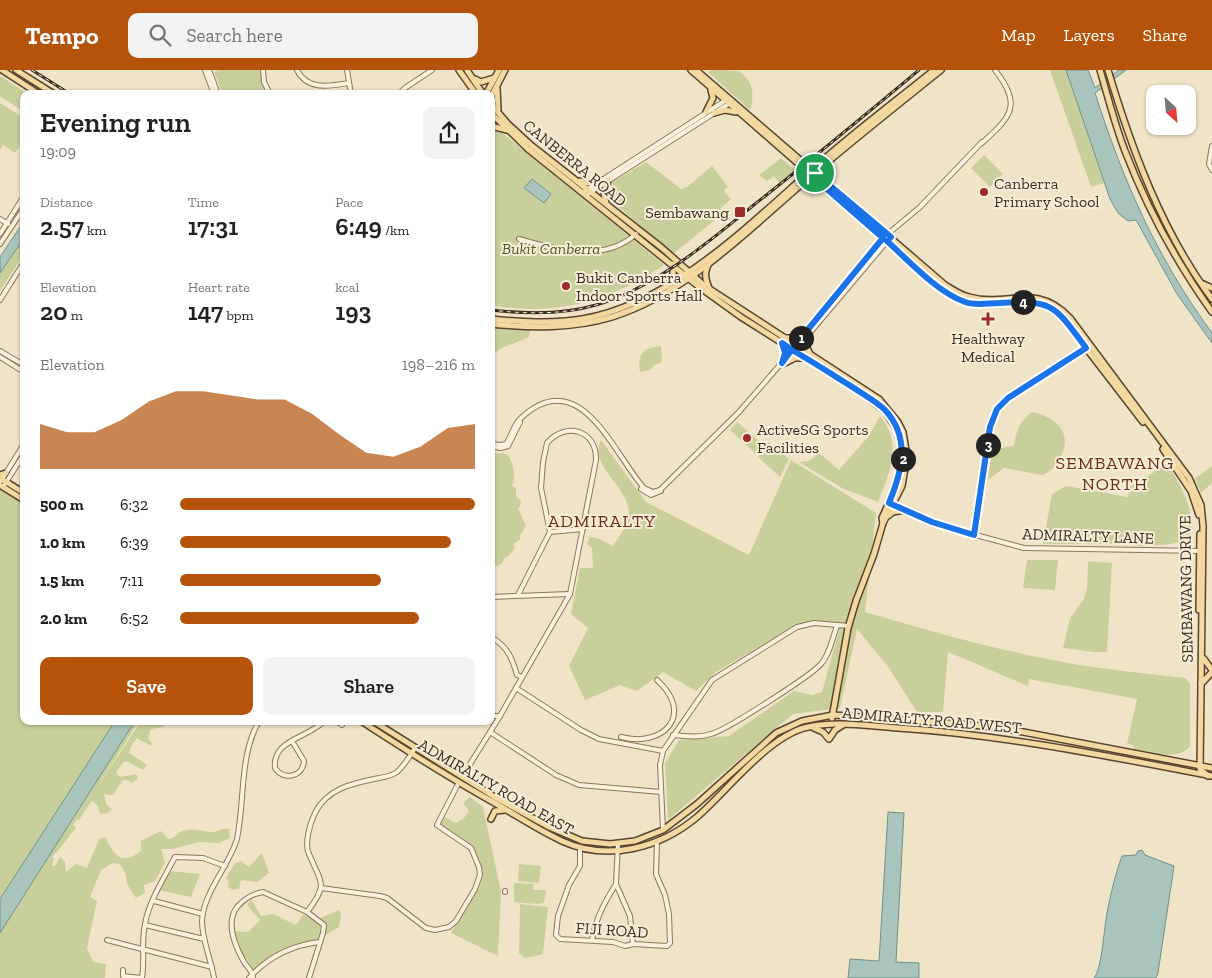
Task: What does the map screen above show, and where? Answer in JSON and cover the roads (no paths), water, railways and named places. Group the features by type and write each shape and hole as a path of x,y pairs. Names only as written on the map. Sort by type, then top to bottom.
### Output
{"main road":[{"path":"2,70 33,90"},
{"path":"16,70 48,90"},
{"path":"459,70 473,90"},
{"path":"467,70 481,90"},
{"path":"486,90 499,70"},
{"path":"495,90 505,70"},
{"name":"SEMBAWANG DRIVE","path":"691,70 710,88 728,101 738,112 812,173"},
{"name":"SEMBAWANG DRIVE","path":"696,70 728,101 824,184 945,285 960,294 982,299 1037,298 1054,304 1070,318 1088,346 1195,489 1203,517 1201,551 1200,766"},
{"path":"495,319 526,322 583,319 639,301 689,275 711,261 802,184 843,143 934,70"},
{"path":"495,324 526,327 580,324 625,312 678,285 697,266 941,70"},
{"path":"1100,70 1124,150 1151,211 1184,271 1212,312"},
{"path":"1108,70 1132,146 1159,208 1200,283 1212,299 1209,305"},
{"path":"472,78 481,82 494,78"},
{"path":"498,85 497,105 500,114"},
{"path":"706,112 713,98 710,88"},
{"name":"CANBERRA ROAD","path":"495,108 532,146 636,234 675,263"},
{"path":"714,113 728,110 738,112"},
{"name":"CANBERRA ROAD","path":"495,117 528,149 572,179"},
{"path":"495,127 508,130"},
{"path":"843,143 847,145 852,143"},
{"path":"802,184 824,184 824,172 828,162"},
{"path":"572,179 588,183 601,180"},
{"path":"606,204 604,193 608,180"},
{"name":"CANBERRA ROAD","path":"587,192 606,204 689,275 795,348 879,399 898,422 903,432 907,457 898,495 882,518 884,523"},
{"path":"709,289 705,278 706,270 711,261"},
{"path":"668,286 675,263 697,266"},
{"name":"CANBERRA ROAD","path":"689,275 698,286 741,317 783,340"},
{"path":"1200,283 1212,288"},
{"path":"678,285 698,286"},
{"path":"806,335 808,356 795,358 783,363 785,353 783,340 806,335"},
{"name":"CANBERRA ROAD","path":"808,356 879,405 900,434 903,457 888,516 849,626 832,724"},
{"path":"4,479 20,490"},
{"path":"4,479 20,496"},
{"path":"888,516 893,512 903,510 898,502 898,495"},
{"name":"SEMBAWANG DRIVE","path":"1201,551 1203,656 1201,673"},
{"path":"1201,684 1212,671 1206,665 1203,656"},
{"path":"835,702 839,712 847,716"},
{"name":"ADMIRALTY ROAD WEST","path":"663,830 784,728 802,720 833,716 1002,728 1212,768"},
{"path":"896,719 906,723 907,728"},
{"name":"ADMIRALTY ROAD WEST","path":"656,842 683,828 706,809 740,774 780,740 792,733 832,724 907,728 1031,742 1210,776"},
{"path":"812,727 820,729 829,738 835,730 846,724"},
{"name":"ADMIRALTY ROAD EAST","path":"367,725 458,784 563,842 580,848 618,851 656,842"},
{"name":"ADMIRALTY ROAD EAST","path":"379,725 462,777 565,835 582,840 618,843 635,841 663,830"},
{"path":"1183,763 1194,760 1201,754"},
{"path":"1200,766 1201,771 1210,776"},
{"path":"729,774 736,772 740,774"},
{"path":"705,796 707,801 712,803"},
{"path":"699,801 704,802 706,809"},
{"path":"491,819 495,811 508,811"}],"street":[{"path":"205,70 212,90"},
{"path":"209,70 216,90"},
{"path":"263,70 264,82 268,90"},
{"path":"297,70 302,79 312,84 325,86 349,83"},
{"path":"347,70 350,90"},
{"path":"403,90 432,70"},
{"path":"495,445 506,446 514,425 534,408 554,401 572,403 594,418 642,486 651,494 660,493 697,458 783,363 888,237 1006,119 1011,105 1009,90 995,70"},
{"path":"587,192 601,180 706,112 728,101"},
{"path":"587,192 714,113 728,101"},
{"path":"1212,146 1209,156 1212,170"},
{"path":"0,234 20,202"},
{"path":"0,244 20,214"},
{"path":"0,219 12,227"},
{"path":"520,239 549,248 602,251 624,244 636,234"},
{"path":"0,300 20,268"},
{"path":"974,535 990,427 997,409 1008,398 1088,346"},
{"path":"0,351 20,364"},
{"path":"0,357 20,370"},
{"path":"495,724 570,594 596,460 595,447 587,435 572,431 561,432 547,442 543,462 542,488 550,532 518,595"},
{"path":"16,462 20,453"},
{"path":"4,479 20,458"},
{"name":"ADMIRALTY LANE","path":"891,504 932,522 974,535 1033,549 1201,551"},
{"path":"550,532 583,529"},
{"path":"495,597 570,594"},
{"path":"663,830 660,765 663,750 712,680 797,626 814,623 849,626"},
{"path":"673,736 712,734 802,679 820,666 825,659 837,626"},
{"path":"495,640 506,648 515,664 517,675 522,676"},
{"path":"1201,673 1212,671"},
{"path":"621,737 658,736 666,730 672,720 674,710 673,698 657,680"},
{"path":"516,688 599,739 663,750"},
{"path":"495,716 500,716"},
{"path":"672,720 680,724"},
{"path":"214,978 204,939 203,914 205,904 226,866 237,839 246,762 251,739 257,725"},
{"path":"292,741 304,761 302,770 298,774 289,776 276,771 274,764 280,749 292,741 311,732 319,725"},
{"path":"462,777 494,725"},
{"path":"490,732 566,780 582,785 661,792"},
{"path":"631,745 636,738"},
{"path":"307,912 319,896 321,888 318,870 308,853 310,826 315,814 327,797 347,785 396,773 415,748"},
{"path":"321,888 370,894 386,898 421,925 432,929 444,929 452,924 475,889 480,874 478,861 471,848 437,825 458,784"},
{"name":"FIJI ROAD","path":"580,848 580,866 569,885 558,916 556,935 560,939 613,942 625,946 633,944 668,946 671,927 670,914 665,895 656,874 656,842"},
{"path":"618,843 616,884 630,916 633,944"},
{"path":"123,970 123,976 142,978 145,925 175,857 203,858 226,866"},
{"path":"592,940 595,921 600,907 616,884"},
{"path":"309,978 320,942 324,925 307,912 263,892 249,896 234,912 232,920 234,939 252,977 273,958 290,948 301,944 320,942"},
{"path":"154,901 203,914"},
{"path":"145,925 204,939"},
{"path":"107,940 212,967"}],"water":[{"path":"1066,70 1088,70 1095,88 1119,70 1126,70 1095,93 1118,158 1143,218 1174,276 1212,333 1212,343 1177,294 1136,220 1128,221 1118,213 1110,199"},
{"path":"532,179 551,194 544,203 524,188"},
{"path":"20,227 20,244 0,273 0,257"},
{"path":"112,725 132,725 0,933 0,899"},
{"path":"888,812 904,813 896,962 919,963 919,978 848,978 850,959 879,961"},
{"path":"1142,850 1145,855 1174,866 1158,973 1156,978 1094,978 1099,966 1107,913 1122,856 1136,855 1138,851"}],"railway":[{"path":"32,70 64,90"},
{"path":"495,310 531,313 570,311 596,305 639,288 700,248 919,70"}],"place":[{"name":"Canberra Primary School","path":"984,192"},
{"name":"Sembawang","path":"740,212"},
{"name":"Bukit Canberra Indoor Sports Hall","path":"566,286"},
{"name":"Healthway Medical","path":"988,319"},
{"name":"ActiveSG Sports Facilities","path":"747,438"}],"district":[{"name":"SEMBAWANG NORTH","path":"1115,473"},
{"name":"ADMIRALTY","path":"602,521"}],"park label":[{"name":"Bukit Canberra","path":"551,248"}]}
